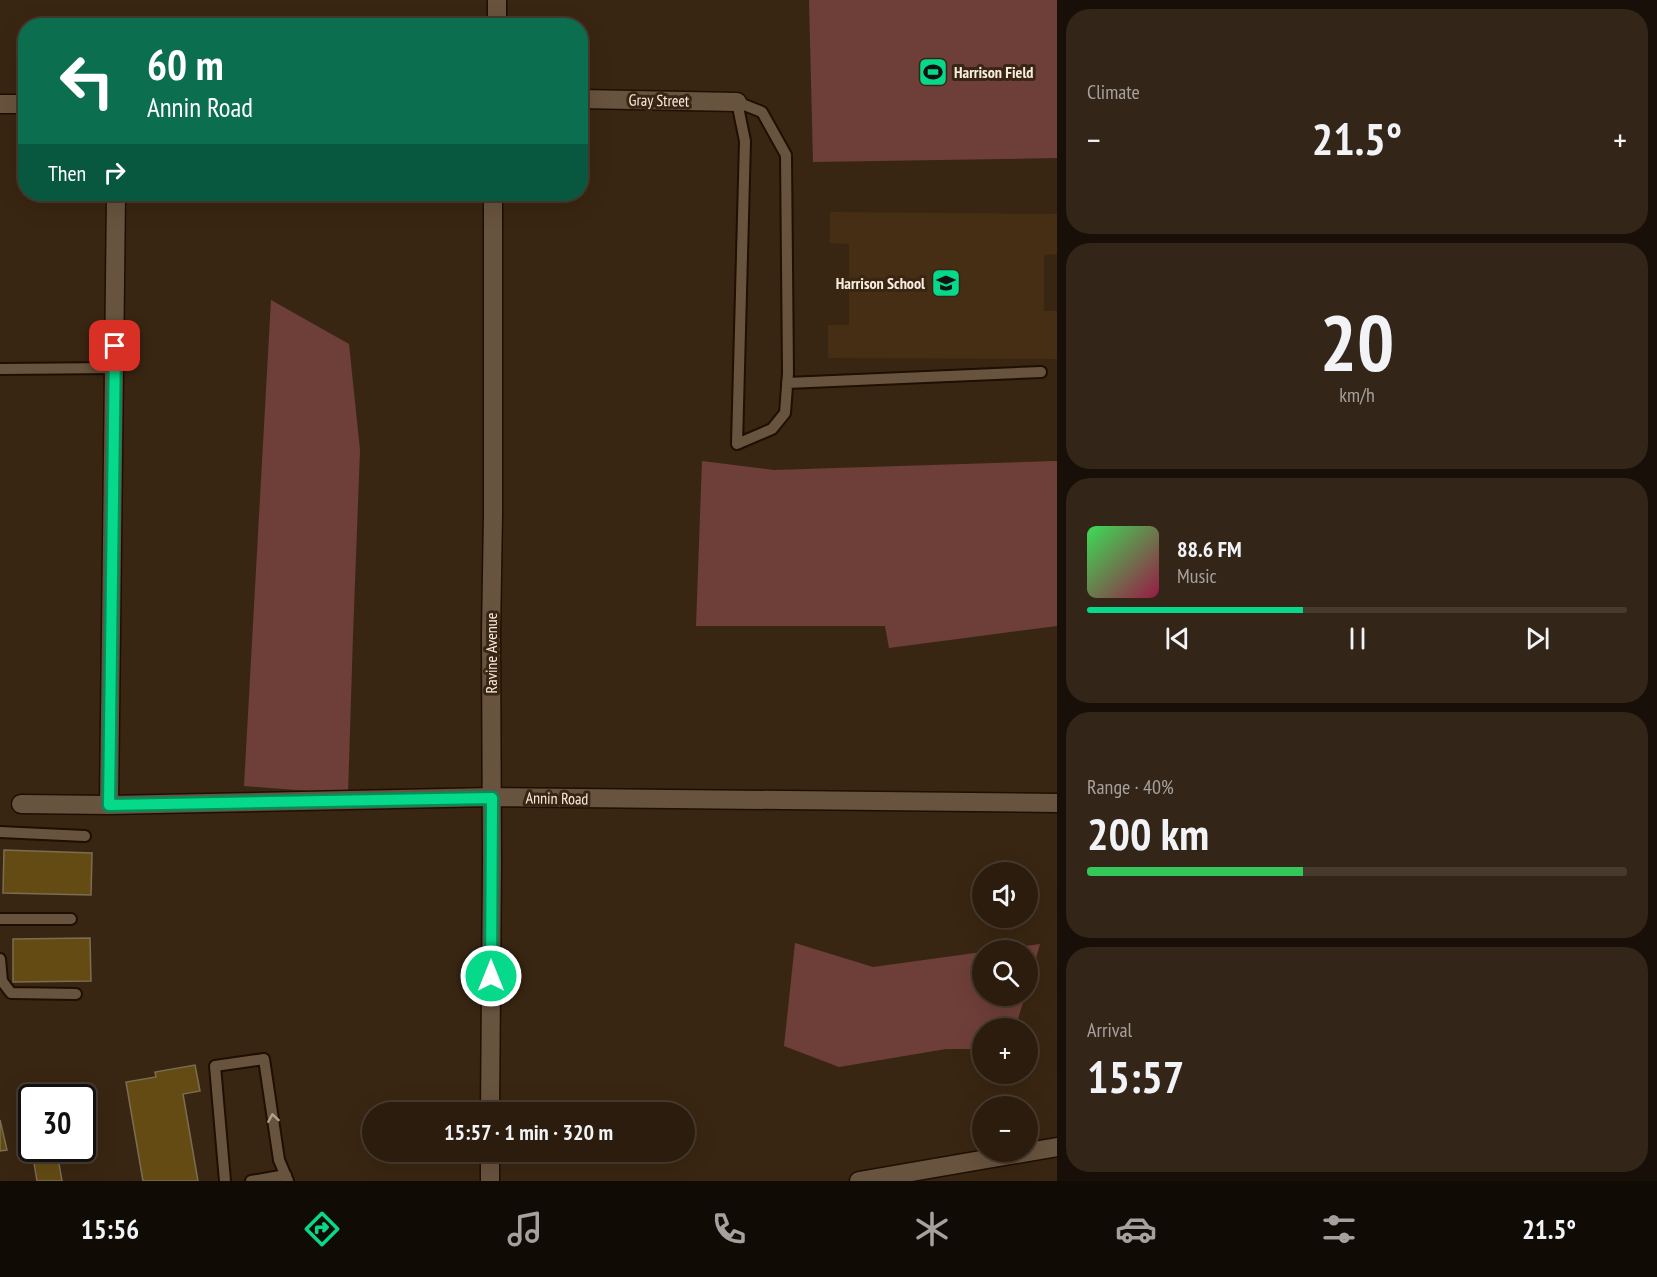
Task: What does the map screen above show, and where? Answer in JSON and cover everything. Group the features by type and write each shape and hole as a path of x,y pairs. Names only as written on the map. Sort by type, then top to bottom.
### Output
{"street":[{"path":"497,0 497,18"},
{"name":"Gray Street","path":"588,99 737,102"},
{"path":"0,104 18,104"},
{"path":"109,805 116,201"},
{"name":"Ravine Avenue","path":"490,1102 491,634 494,514 492,201"},
{"name":"Annin Road","path":"21,804 109,805 492,798 1057,803"},
{"path":"859,1181 1057,1147"},
{"path":"490,1162 490,1181"}],"lane":[{"path":"737,102 762,112 786,155 787,383 785,413 772,429 737,444 745,141 737,102"},
{"path":"0,369 115,368"},
{"path":"787,383 1041,372"},
{"path":"0,832 85,836"},
{"path":"0,919 71,919"},
{"path":"0,959 2,981 11,993 76,994"},
{"path":"225,1181 215,1066 264,1059 279,1160 287,1178 251,1181"}],"shaded area":[{"name":"Harrison Field","path":"809,0 1057,0 1057,158 813,162"},
{"name":"Harrison School","path":"830,212 1057,214 1057,254 1044,255 1044,311 1057,311 1057,359 828,358 828,325 849,325 849,244 830,243"},
{"path":"271,300 349,344 360,450 348,794 244,786"},
{"path":"702,461 774,470 1057,461 1057,626 889,648 885,626 696,626"},
{"path":"795,943 873,967 972,953 972,1006 1022,1006 1018,1018 972,1018 972,1049 946,1049 839,1067 784,1046"}],"building":[{"path":"4,850 92,853 91,895 3,893"},
{"path":"90,938 91,981 13,982 13,939"},
{"path":"195,1065 200,1091 183,1094 198,1181 143,1181 126,1082 156,1077 155,1072"},
{"path":"0,1120 7,1150 0,1151"},
{"path":"59,1162 62,1181 37,1181 34,1163"}],"place":[{"name":"Harrison Field","path":"933,72"},
{"name":"Harrison School","path":"946,283"}],"route":[{"path":"115,346 109,805 492,798 491,976"}]}
